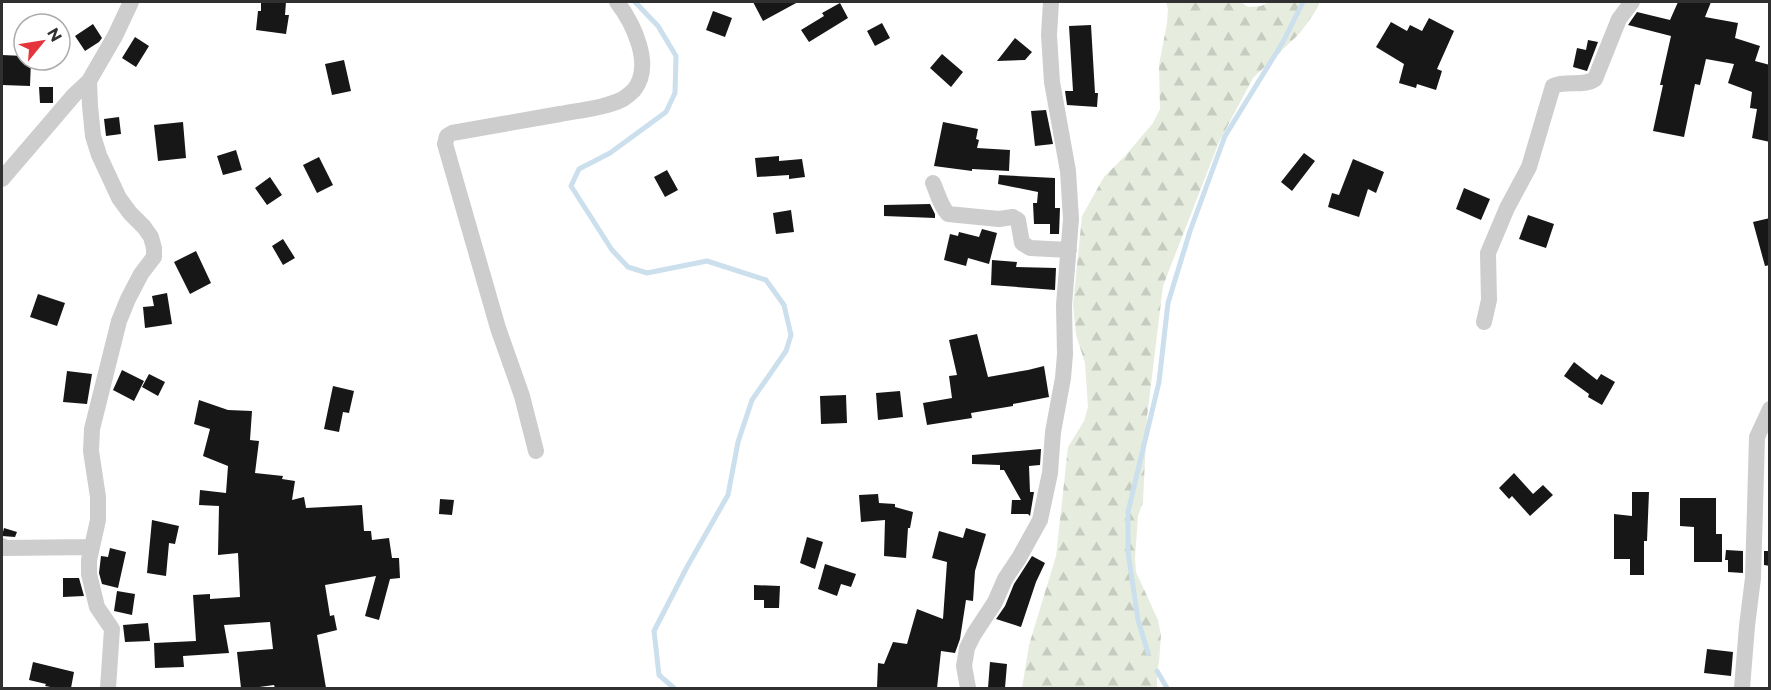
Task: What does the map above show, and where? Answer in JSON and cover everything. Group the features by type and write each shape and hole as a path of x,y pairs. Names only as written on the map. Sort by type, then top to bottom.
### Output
{"street":[{"path":"2,179 74,94 89,81 115,36 131,2"},
{"path":"536,452 522,396 498,328 445,144 447,136 452,134 598,107 624,98 634,89 642,72 643,63 629,17 617,2"},
{"path":"968,688 964,666 967,648 1040,520 1065,354 1064,305 1071,219 1068,177 1052,82 1049,35 1051,2"},
{"path":"1484,322 1489,300 1488,252 1507,208 1529,167 1554,86 1561,83 1585,83 1595,80 1618,19 1632,2"},
{"path":"89,81 93,136 99,155 119,198 144,227 151,237 154,248 154,257 141,274 119,321 92,429 91,452 98,497 98,520 88,574 97,607 111,629 108,688"},
{"path":"933,183 941,206 948,214 999,219 1013,217 1018,220 1022,243 1030,248 1069,250"},
{"path":"1742,688 1763,461 1757,437 1770,409"},
{"path":"2,546 92,547"}],"green space":[{"path":"1166,2 1241,2 1248,7 1261,6 1269,2 1320,2 1300,33 1253,78 1219,142 1163,286 1147,417 1143,502 1138,516 1135,558 1136,572 1158,620 1161,635 1157,688 1022,688 1029,645 1056,556 1068,447 1084,421 1088,407 1085,363 1076,335 1073,305 1082,216 1104,177 1153,123 1160,109 1159,65 1167,23"}],"building":[{"path":"261,2 286,2 285,15 289,15 286,34 256,30"},
{"path":"753,2 798,2 763,21"},
{"path":"1678,2 1711,2 1705,17 1738,23 1735,38 1760,46 1755,61 1770,65 1770,142 1752,138 1757,109 1750,108 1752,92 1728,83 1734,64 1706,59 1700,85 1695,84 1684,137 1653,131 1671,36 1628,25 1637,12 1670,20"},
{"path":"840,3 848,18 809,42 801,30 824,16 822,13"},
{"path":"713,11 732,18 725,37 706,30"},
{"path":"1429,18 1454,31 1437,69 1442,71 1436,90 1417,84 1416,88 1399,83 1404,64 1376,47 1391,22 1407,31 1410,25 1422,31"},
{"path":"882,23 890,38 875,46 867,31"},
{"path":"93,24 102,38 85,51 75,36"},
{"path":"1091,25 1095,93 1098,93 1097,107 1067,105 1065,91 1073,91 1069,26"},
{"path":"135,37 149,46 136,67 122,58"},
{"path":"1015,38 1032,52 1025,60 997,61"},
{"path":"1588,40 1598,42 1587,71 1573,67 1577,48 1586,50"},
{"path":"942,54 963,72 951,87 930,68"},
{"path":"2,55 12,55 12,72 31,72 30,86 2,85"},
{"path":"344,60 351,91 332,95 325,64"},
{"path":"39,87 53,87 53,103 40,103"},
{"path":"1046,110 1053,144 1035,146 1031,111"},
{"path":"119,117 121,134 106,136 104,119"},
{"path":"183,122 186,158 158,161 154,125"},
{"path":"943,122 978,129 977,148 1010,150 1009,171 972,169 972,171 934,166"},
{"path":"236,150 242,170 223,175 217,156"},
{"path":"1304,153 1315,161 1292,191 1281,182"},
{"path":"779,156 779,161 802,159 805,177 789,179 789,175 757,177 755,158"},
{"path":"319,157 333,185 317,193 303,165"},
{"path":"1353,159 1384,172 1376,193 1368,189 1359,217 1328,207 1332,193 1339,195"},
{"path":"667,170 678,190 665,197 654,177"},
{"path":"999,175 1055,178 1055,208 1060,208 1059,234 1050,234 1050,224 1034,224 1033,203 1037,203 1038,192 998,184"},
{"path":"270,177 282,195 267,205 255,188"},
{"path":"1464,188 1490,199 1481,220 1456,209"},
{"path":"930,204 935,218 884,216 884,205"},
{"path":"791,210 794,232 776,234 773,213"},
{"path":"1528,215 1554,224 1546,248 1519,239"},
{"path":"1770,218 1770,265 1765,266 1753,222"},
{"path":"982,229 997,233 989,264 968,258 966,266 944,260 950,234 958,236 959,232 979,237"},
{"path":"283,239 295,258 283,265 272,246"},
{"path":"196,251 211,283 190,294 174,262"},
{"path":"992,260 1017,262 1016,267 1056,268 1055,290 991,285"},
{"path":"167,293 172,324 145,328 143,307 154,306 152,296"},
{"path":"38,294 65,303 57,326 30,317"},
{"path":"977,334 988,377 1044,366 1049,397 971,413 972,418 927,425 923,403 952,398 949,376 957,375 949,340"},
{"path":"1574,362 1597,380 1601,374 1615,382 1602,405 1588,397 1589,394 1564,376"},
{"path":"122,370 144,381 134,401 113,390"},
{"path":"67,371 92,374 87,404 63,402"},
{"path":"149,374 165,382 158,396 142,387"},
{"path":"333,386 354,391 349,413 343,412 339,432 324,429"},
{"path":"900,391 903,417 878,420 876,393"},
{"path":"846,395 847,423 821,424 820,396"},
{"path":"199,400 228,410 252,411 250,440 259,441 255,473 283,476 282,479 295,481 292,500 304,497 306,508 362,505 364,531 371,531 372,540 389,538 392,558 399,558 400,578 390,579 379,620 365,616 376,576 325,585 330,616 334,615 337,630 317,635 326,688 275,688 274,685 241,688 237,652 273,649 270,622 224,625 229,653 183,656 184,667 155,668 154,643 196,641 193,595 210,594 210,599 240,597 238,553 218,555 219,506 199,505 200,490 226,493 228,466 203,456 210,429 194,424"},
{"path":"1041,449 1040,465 1029,466 1030,492 1034,492 1030,516 1011,514 1012,500 1021,500 1004,470 1000,470 1000,465 972,464 972,455"},
{"path":"1514,473 1533,494 1543,485 1553,495 1530,516 1512,496 1509,499 1499,488"},
{"path":"1632,492 1649,492 1647,541 1644,541 1644,575 1630,575 1630,559 1614,559 1614,514 1632,516"},
{"path":"878,494 879,503 895,504 895,507 913,512 910,528 908,528 906,558 884,556 885,520 861,522 859,495"},
{"path":"1680,498 1716,498 1716,534 1722,534 1722,562 1694,562 1694,527 1680,526"},
{"path":"440,499 454,500 452,515 439,514"},
{"path":"152,520 179,526 175,544 169,543 166,576 147,573"},
{"path":"4,528 17,532 15,537 2,536"},
{"path":"966,528 986,534 975,571 973,601 966,600 960,639 955,653 941,651 937,688 877,688 878,663 884,664 893,642 907,644 917,609 943,619 947,562 932,558 939,531 963,538"},
{"path":"807,537 823,542 815,569 800,563"},
{"path":"110,548 126,552 118,588 102,584 99,573 101,556 108,557"},
{"path":"1726,550 1743,551 1743,573 1728,572 1728,560 1725,560"},
{"path":"1764,551 1770,551 1770,566 1764,565"},
{"path":"1032,556 1045,563 1021,627 996,619 1005,606 1014,584"},
{"path":"825,564 856,574 851,587 841,584 837,596 818,589"},
{"path":"63,578 79,578 84,596 63,597"},
{"path":"754,585 780,586 779,608 764,608 764,600 754,600"},
{"path":"117,591 135,594 132,615 114,611"},
{"path":"148,623 150,641 125,642 123,625"},
{"path":"1707,649 1733,652 1731,676 1704,673"},
{"path":"33,662 74,672 71,688 45,686 46,684 29,680"},
{"path":"990,662 1007,664 1005,688 988,688"}],"waterway":[{"path":"635,2 658,26 676,56 675,93 666,112 610,153 579,169 571,186 612,250 628,267 647,273 707,261 766,280 784,305 791,335 786,351 752,400 738,442 728,495 654,631 659,675 674,688"},
{"path":"1148,653 1138,620 1128,552 1128,512 1159,382 1168,303 1190,231 1225,136 1283,42 1303,2"},
{"path":"1157,671 1167,688"}]}
